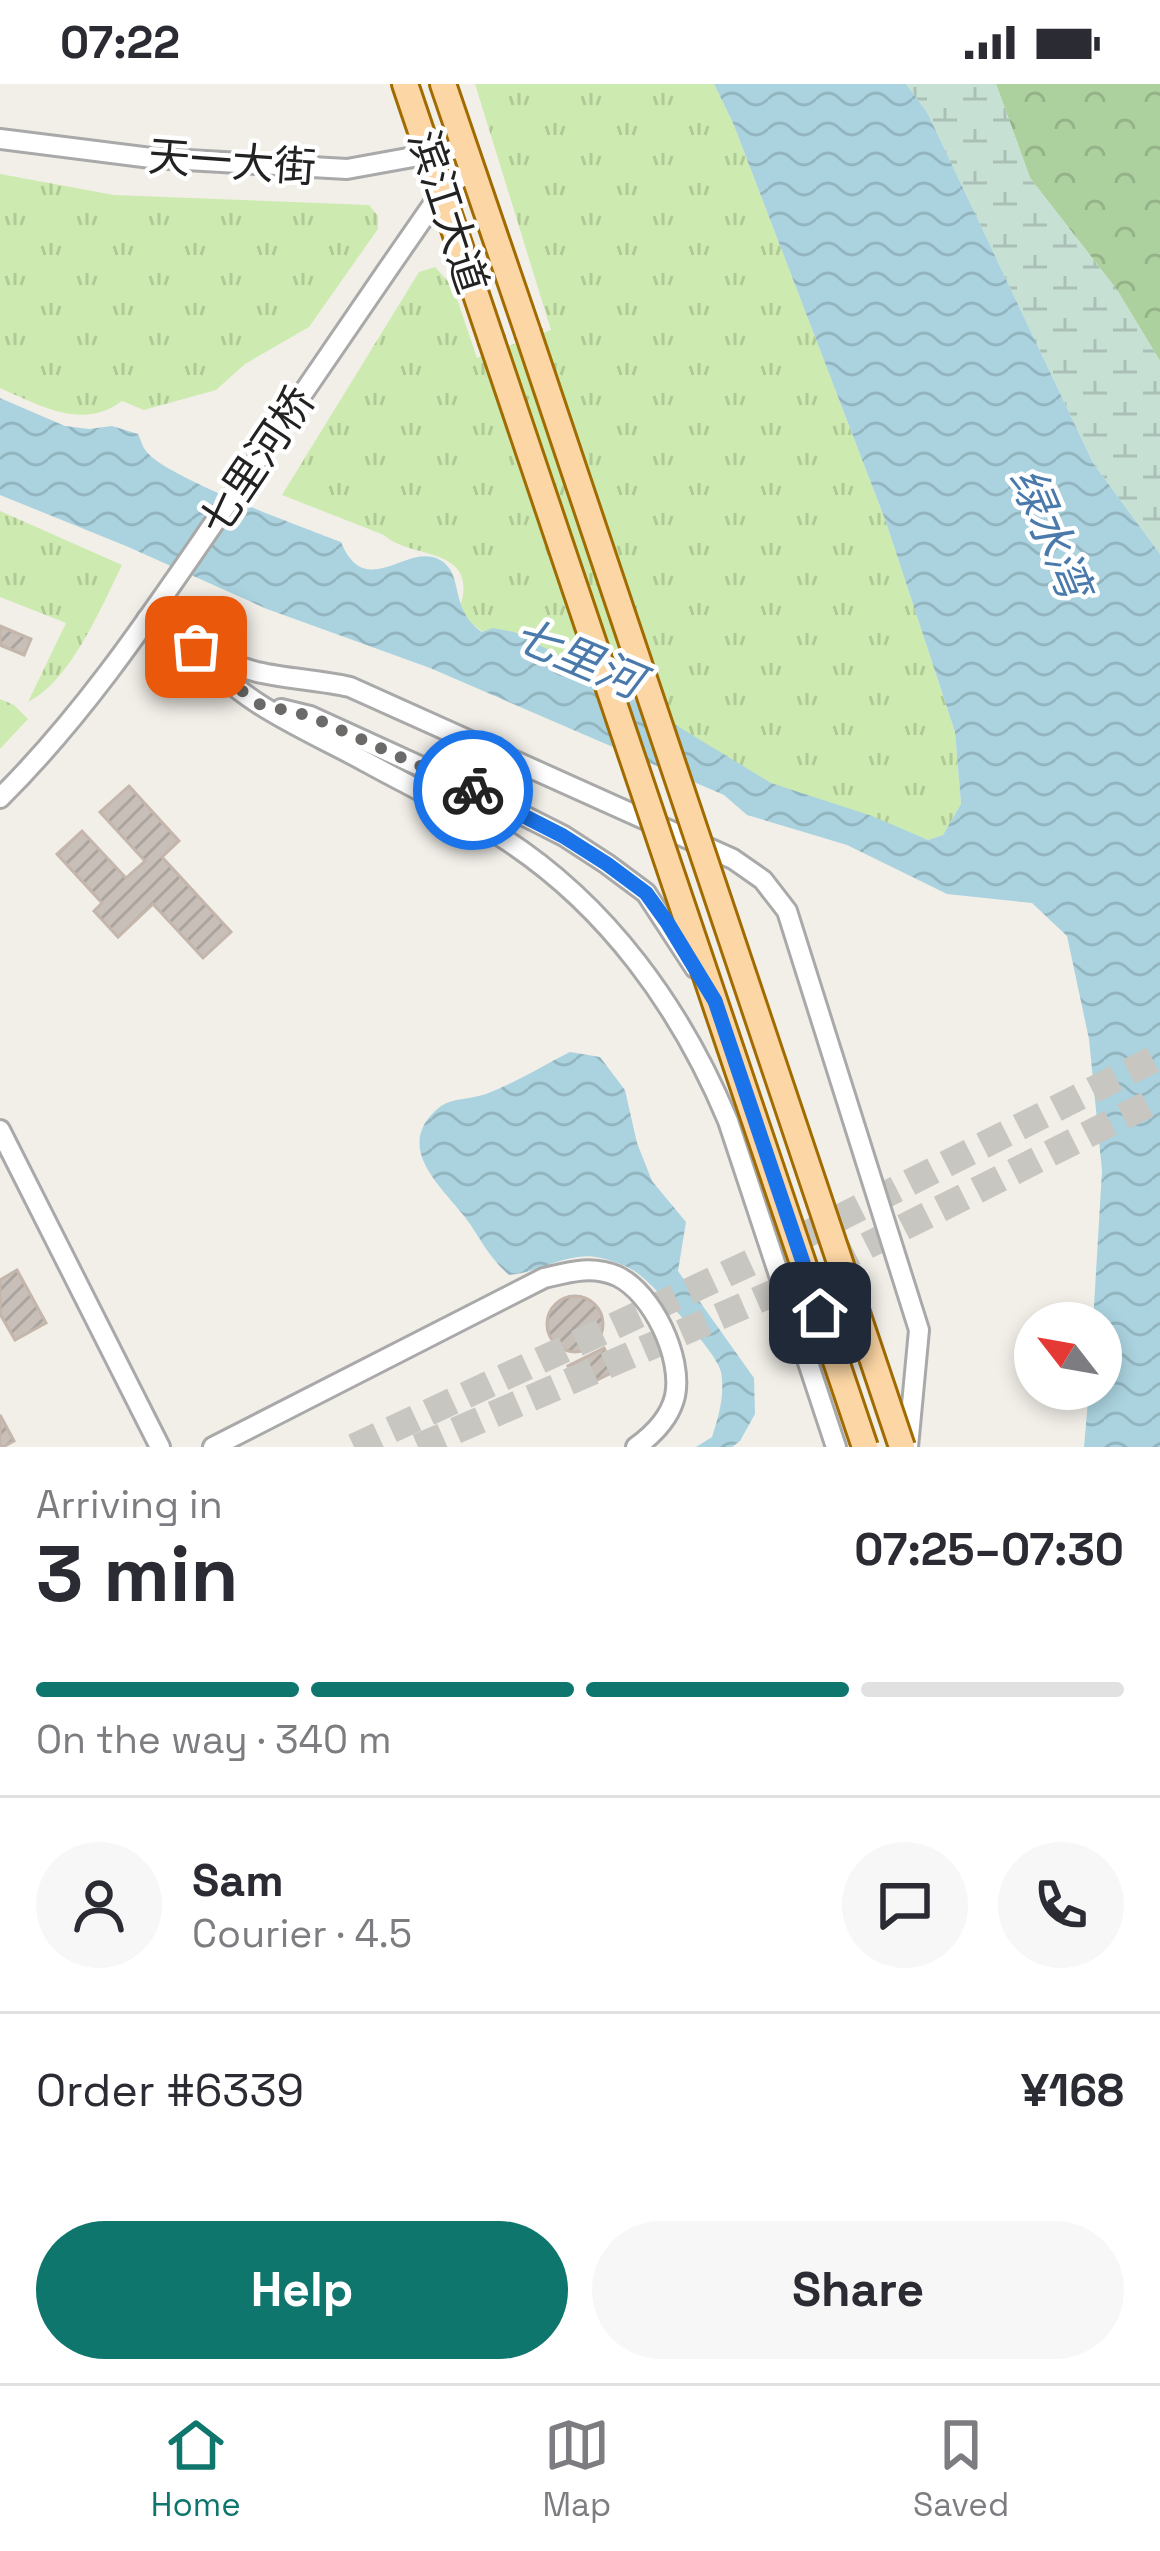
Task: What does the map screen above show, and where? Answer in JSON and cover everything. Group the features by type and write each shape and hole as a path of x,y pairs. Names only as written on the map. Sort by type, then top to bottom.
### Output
{"main road":[{"name":"滨江大道","path":"405,84 865,1447"},
{"name":"滨江大道","path":"443,84 905,1447"}],"street":[{"name":"天一大街","path":"0,139 151,158 347,169 429,156 467,159"},
{"name":"七里河桥","path":"0,798 91,696 151,614 467,159"},
{"path":"151,614 196,647 256,672 350,687 733,859 763,880 787,911 919,1330 905,1447"},
{"path":"196,647 211,667 259,704 504,839 578,897 644,970 678,1018 728,1121 836,1447"},
{"path":"259,704 310,716 563,836 646,893 715,1001"},
{"path":"0,1130 160,1447"},
{"path":"213,1447 544,1278 583,1268 616,1276 640,1292 657,1319 673,1363 676,1391 670,1410 654,1434 637,1447"}],"green space":[{"path":"475,84 714,84 886,522 955,732 961,804 943,835 928,840 790,791 746,770 599,675 480,630 460,607 464,587 452,564 282,495 419,272 435,267 453,287 477,358 551,330"},
{"path":"906,84 996,84 1030,178 1117,290 1160,361 1160,554 1093,463 927,112"},
{"path":"996,84 1160,84 1160,361 1117,290 1030,178"},
{"path":"0,174 114,195 369,205 378,216 378,229 309,327 245,364 216,390 144,410 122,401 107,410 77,415 0,388"},
{"path":"0,511 122,565 71,661 28,702 66,623 0,597"},
{"path":"0,699 28,719 0,749"}],"water":[{"name":"绿水湾","path":"714,84 906,84 927,112 1093,463 1160,554 1160,1447 1084,1447 1087,1410 1122,1410 1122,1302 1094,1302 1102,1171 1089,1039 1067,936 1032,903 947,894 847,845 747,815 724,795 430,668 267,609 0,495 0,398 65,426 112,426 138,434 146,451 159,462 237,501 341,542 362,568 388,567 427,556 440,560 452,574 465,613 482,632 493,628 514,632 574,663 771,783 928,840 943,835 961,804 955,732 886,522"},
{"path":"570,1052 600,1057 625,1090 652,1181 686,1222 678,1271 754,1378 755,1414 732,1447 696,1447 712,1437 722,1397 721,1372 698,1335 645,1279 619,1264 589,1256 509,1275 427,1169 420,1138 426,1122 441,1106 497,1090"}],"building":[{"path":"0,626 31,639 24,655 0,645"},
{"path":"129,786 179,841 162,857 231,932 203,958 153,904 118,937 94,911 102,903 57,854 82,831 126,878 145,861 100,812"},
{"path":"17,1270 46,1323 15,1340 0,1314 0,1280"},
{"path":"575,1296 595,1304 603,1324 595,1344 575,1352 555,1344 547,1324 555,1304"},
{"path":"604,1348 615,1371 579,1389 568,1366"},
{"path":"0,1415 14,1441 3,1447 0,1447"}],"tunnel":[{"path":"354,1447 754,1261 1160,1056"},
{"path":"418,1447 769,1295 1160,1098"}],"way so far":[{"path":"196,647 211,667 259,704 310,716 473,790"}],"route":[{"path":"473,790 607,864 646,893 667,922 715,1001 820,1313"}],"water label":[{"name":"七里河","path":"578,658"}]}
